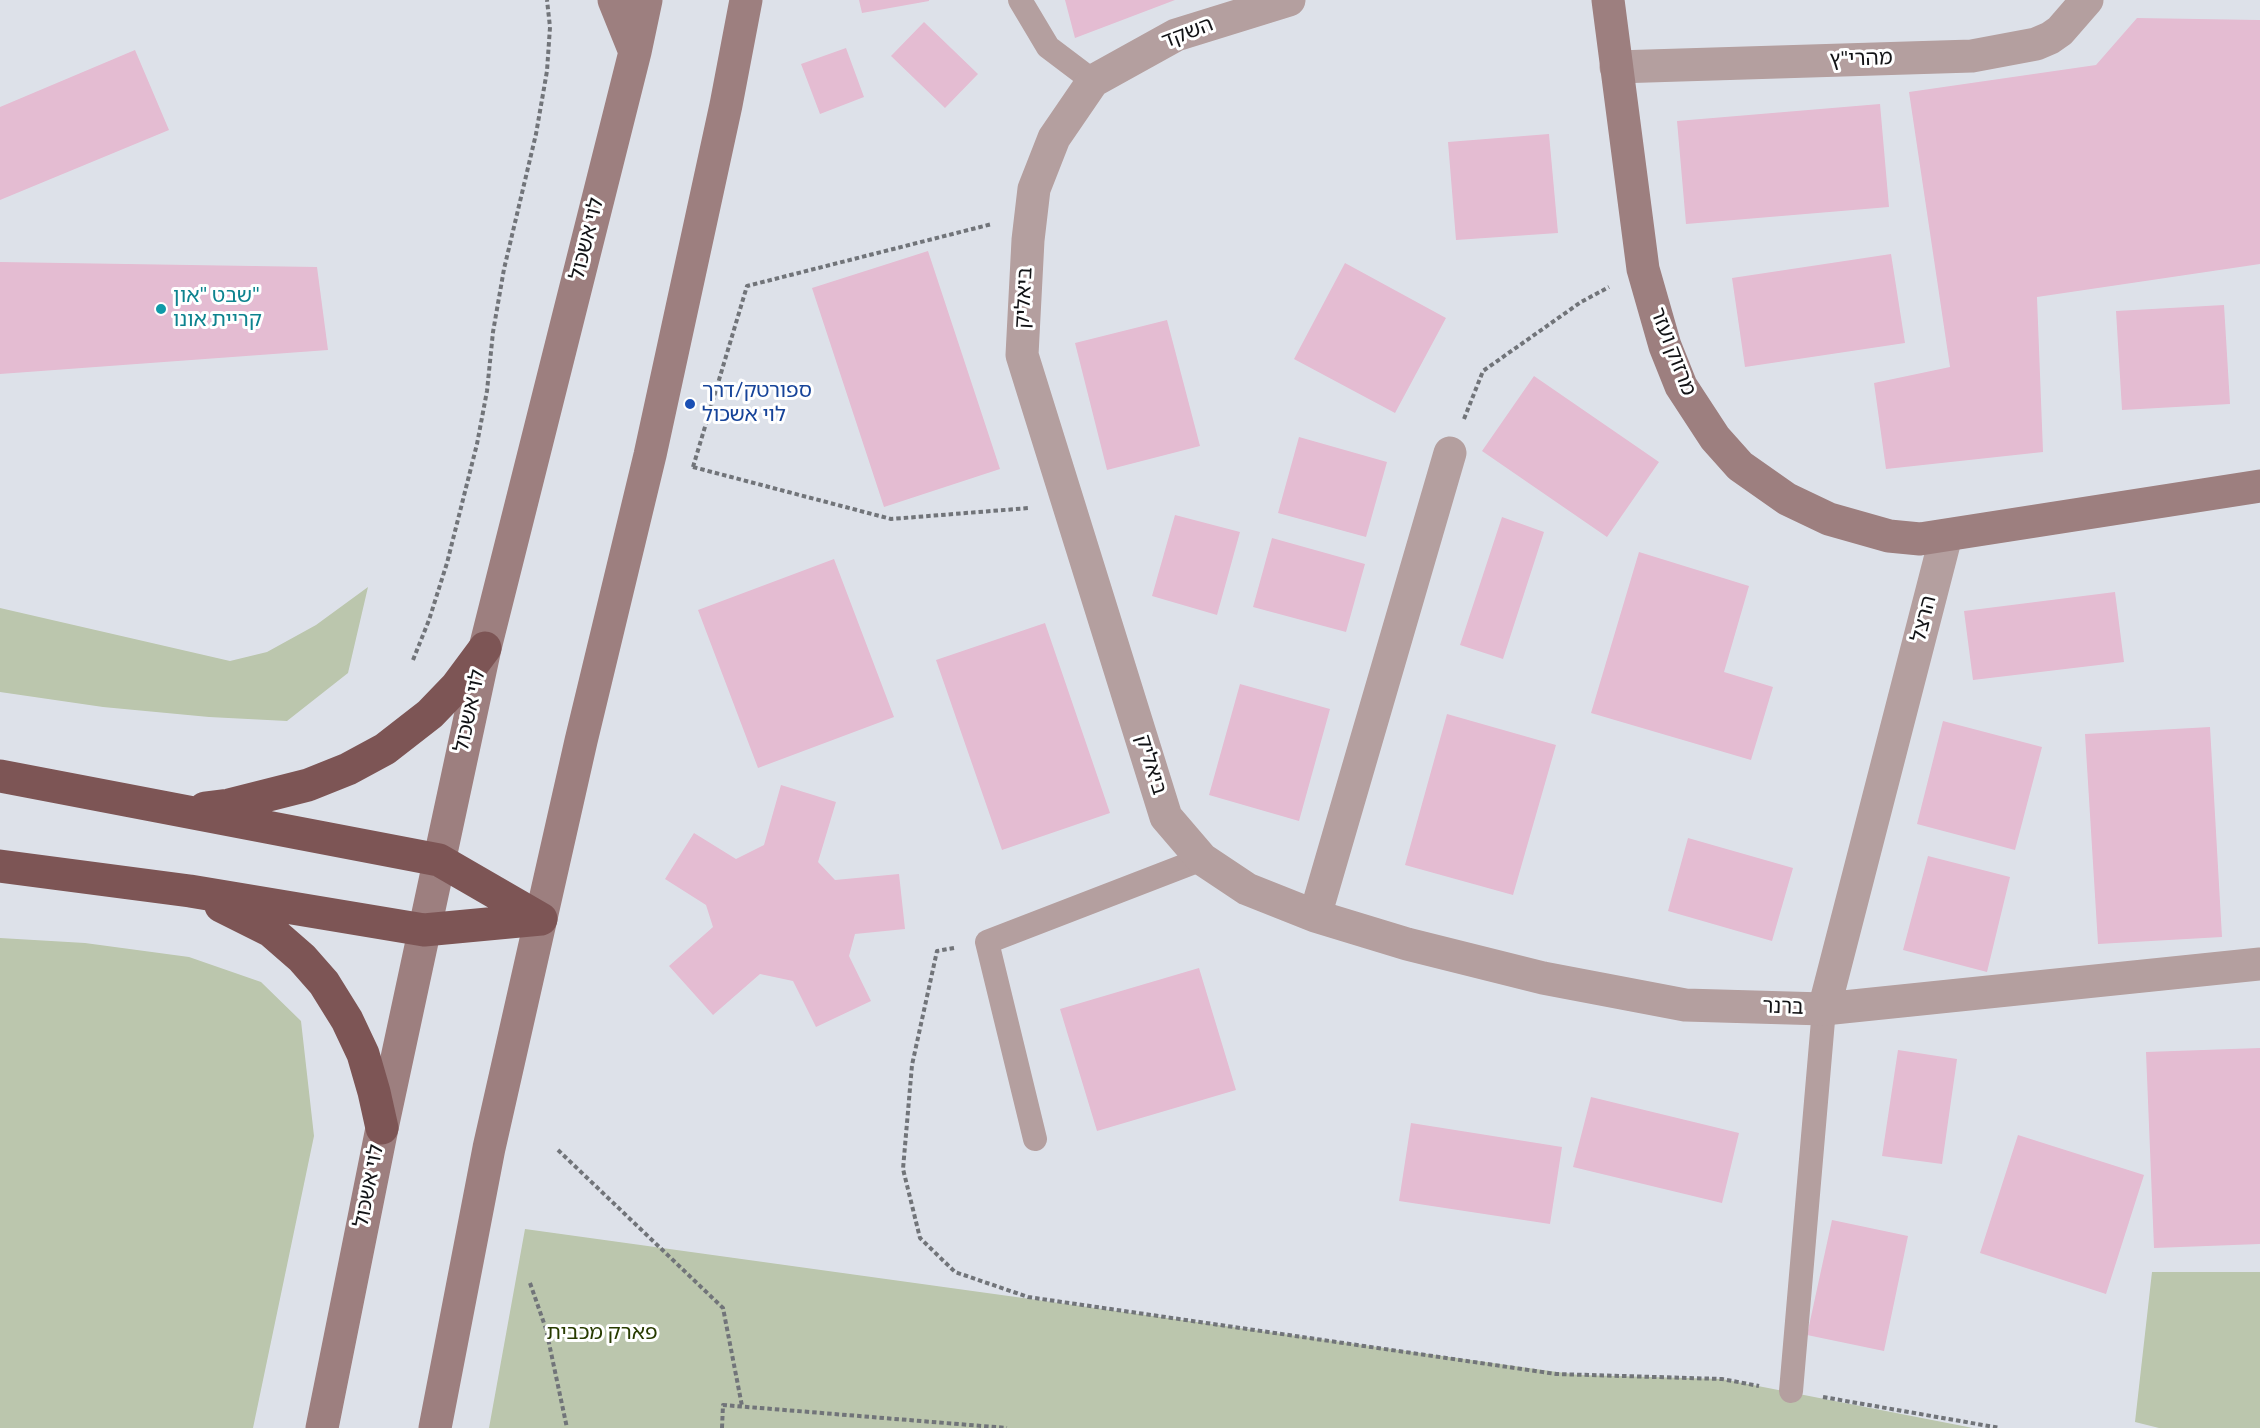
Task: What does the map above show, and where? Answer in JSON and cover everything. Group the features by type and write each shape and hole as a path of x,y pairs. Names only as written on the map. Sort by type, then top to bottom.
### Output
{"highway":[{"path":"184,811 229,805 308,785 348,769 385,749 430,714 456,687 485,648"},
{"path":"0,776 439,860 541,919"},
{"path":"0,866 190,891 424,930 541,919"},
{"path":"190,891 271,932 302,958 324,983 347,1020 363,1054 382,1128"}],"main road":[{"path":"615,0 635,52"},
{"name":"לוי אשכול","path":"322,1428 382,1128 485,648 635,52 646,0"},
{"path":"435,1428 489,1148 609,621 650,455 726,105 746,0"},
{"name":"מרזוק ועזר","path":"1608,0 1643,269 1665,346 1681,386 1715,438 1740,466 1787,499 1829,519 1889,536 1920,539 1946,536"},
{"path":"1946,536 2260,486"}],"street":[{"name":"השקד","path":"1093,81 1176,35 1289,0"},
{"name":"מהרי\"ץ","path":"1616,67 1972,56 2036,44 2050,38 2060,31 2088,0"},
{"name":"ביאליק","path":"1093,81 1054,138 1034,189 1028,240 1022,355 1166,817 1202,859 1247,889 1315,916"},
{"path":"1315,916 1450,453"},
{"name":"הרצל","path":"1824,1009 1946,536"},
{"name":"ברנר","path":"1315,916 1407,944 1544,978 1685,1005 1824,1009 2260,964"}],"lane":[{"path":"1020,0 1048,47 1093,81"},
{"path":"1035,1139 987,942 1202,859"},
{"path":"1791,1391 1824,1009"}],"path":[{"path":"413,660 429,620 447,563 479,434 504,269 536,134 547,70 550,27 548,0"},
{"path":"693,467 747,286 1031,215"},
{"path":"1450,453 1484,371 1581,302 1643,269"},
{"path":"650,455 891,519 1069,504"},
{"path":"987,942 937,951 912,1065 903,1169 920,1238 955,1272 1028,1297 1556,1374 1722,1379 2000,1428"},
{"path":"558,1150 723,1308 742,1406"},
{"path":"530,1283 546,1329 567,1428"},
{"path":"722,1428 723,1405 1007,1428"}],"green space":[{"path":"368,587 348,673 287,721 209,717 103,707 0,692 0,608 230,661 267,652 316,625"},
{"path":"0,938 85,943 189,957 261,982 301,1021 314,1136 253,1428 0,1428"},
{"name":"פארק מכבית","path":"525,1229 1579,1375 1722,1379 1973,1428 489,1428"},
{"path":"2152,1272 2260,1272 2260,1428 2159,1428 2135,1422"}],"building":[{"path":"859,0 929,0 929,1 862,13"},
{"path":"1065,0 1175,0 1075,38"},
{"path":"2137,18 2260,20 2260,264 2037,297 2043,452 1886,469 1874,383 1950,367 1909,92 2096,65"},
{"path":"924,22 978,74 945,108 891,56"},
{"path":"846,48 864,97 820,114 801,64"},
{"path":"135,50 169,130 0,200 0,107"},
{"path":"1880,104 1889,207 1686,224 1677,121"},
{"path":"1549,134 1558,233 1456,240 1448,142"},
{"path":"928,251 1000,469 884,507 812,288"},
{"path":"1891,254 1905,343 1745,367 1732,278"},
{"name":"שבט \"און\" קריית אונו","path":"0,262 317,267 328,350 0,374"},
{"path":"1345,263 1446,318 1395,413 1294,359"},
{"path":"2224,305 2230,404 2122,410 2116,311"},
{"path":"1167,320 1200,446 1107,470 1075,343"},
{"path":"1534,376 1659,462 1607,537 1482,451"},
{"path":"1299,437 1387,462 1366,537 1278,513"},
{"path":"1175,515 1240,532 1217,615 1152,596"},
{"path":"1502,517 1544,532 1503,659 1460,645"},
{"path":"1272,538 1365,564 1346,632 1253,607"},
{"path":"1639,552 1749,586 1724,672 1773,687 1751,760 1591,713"},
{"path":"834,559 894,717 758,768 698,610"},
{"path":"2115,592 2124,662 1973,680 1964,611"},
{"path":"1045,623 1110,813 1002,850 936,660"},
{"path":"1240,684 1330,709 1299,821 1209,795"},
{"path":"1447,714 1556,745 1513,895 1405,865"},
{"path":"1943,721 2042,747 2015,850 1917,824"},
{"path":"2210,727 2222,937 2098,944 2085,734"},
{"path":"781,785 836,802 818,862 835,880 899,874 905,929 855,934 849,956 871,1001 816,1027 793,981 760,974 713,1015 669,966 713,927 706,905 665,879 694,833 736,859 764,845"},
{"path":"1688,838 1793,868 1772,941 1668,911"},
{"path":"1928,856 2010,877 1987,972 1903,950"},
{"path":"1199,968 1236,1090 1097,1131 1060,1009"},
{"path":"2260,1048 2260,1244 2154,1248 2146,1052"},
{"path":"1898,1050 1957,1059 1942,1164 1882,1156"},
{"path":"1591,1097 1739,1133 1722,1203 1573,1167"},
{"path":"1411,1123 1562,1147 1550,1224 1399,1201"},
{"path":"2018,1135 2144,1175 2106,1294 1980,1253"},
{"path":"1832,1220 1908,1236 1884,1351 1807,1335"}],"place":[{"name":"שבט \"און\" קריית אונו","path":"161,309"},
{"name":"ספורטק/דרך לוי אשכול","path":"690,404"}]}
